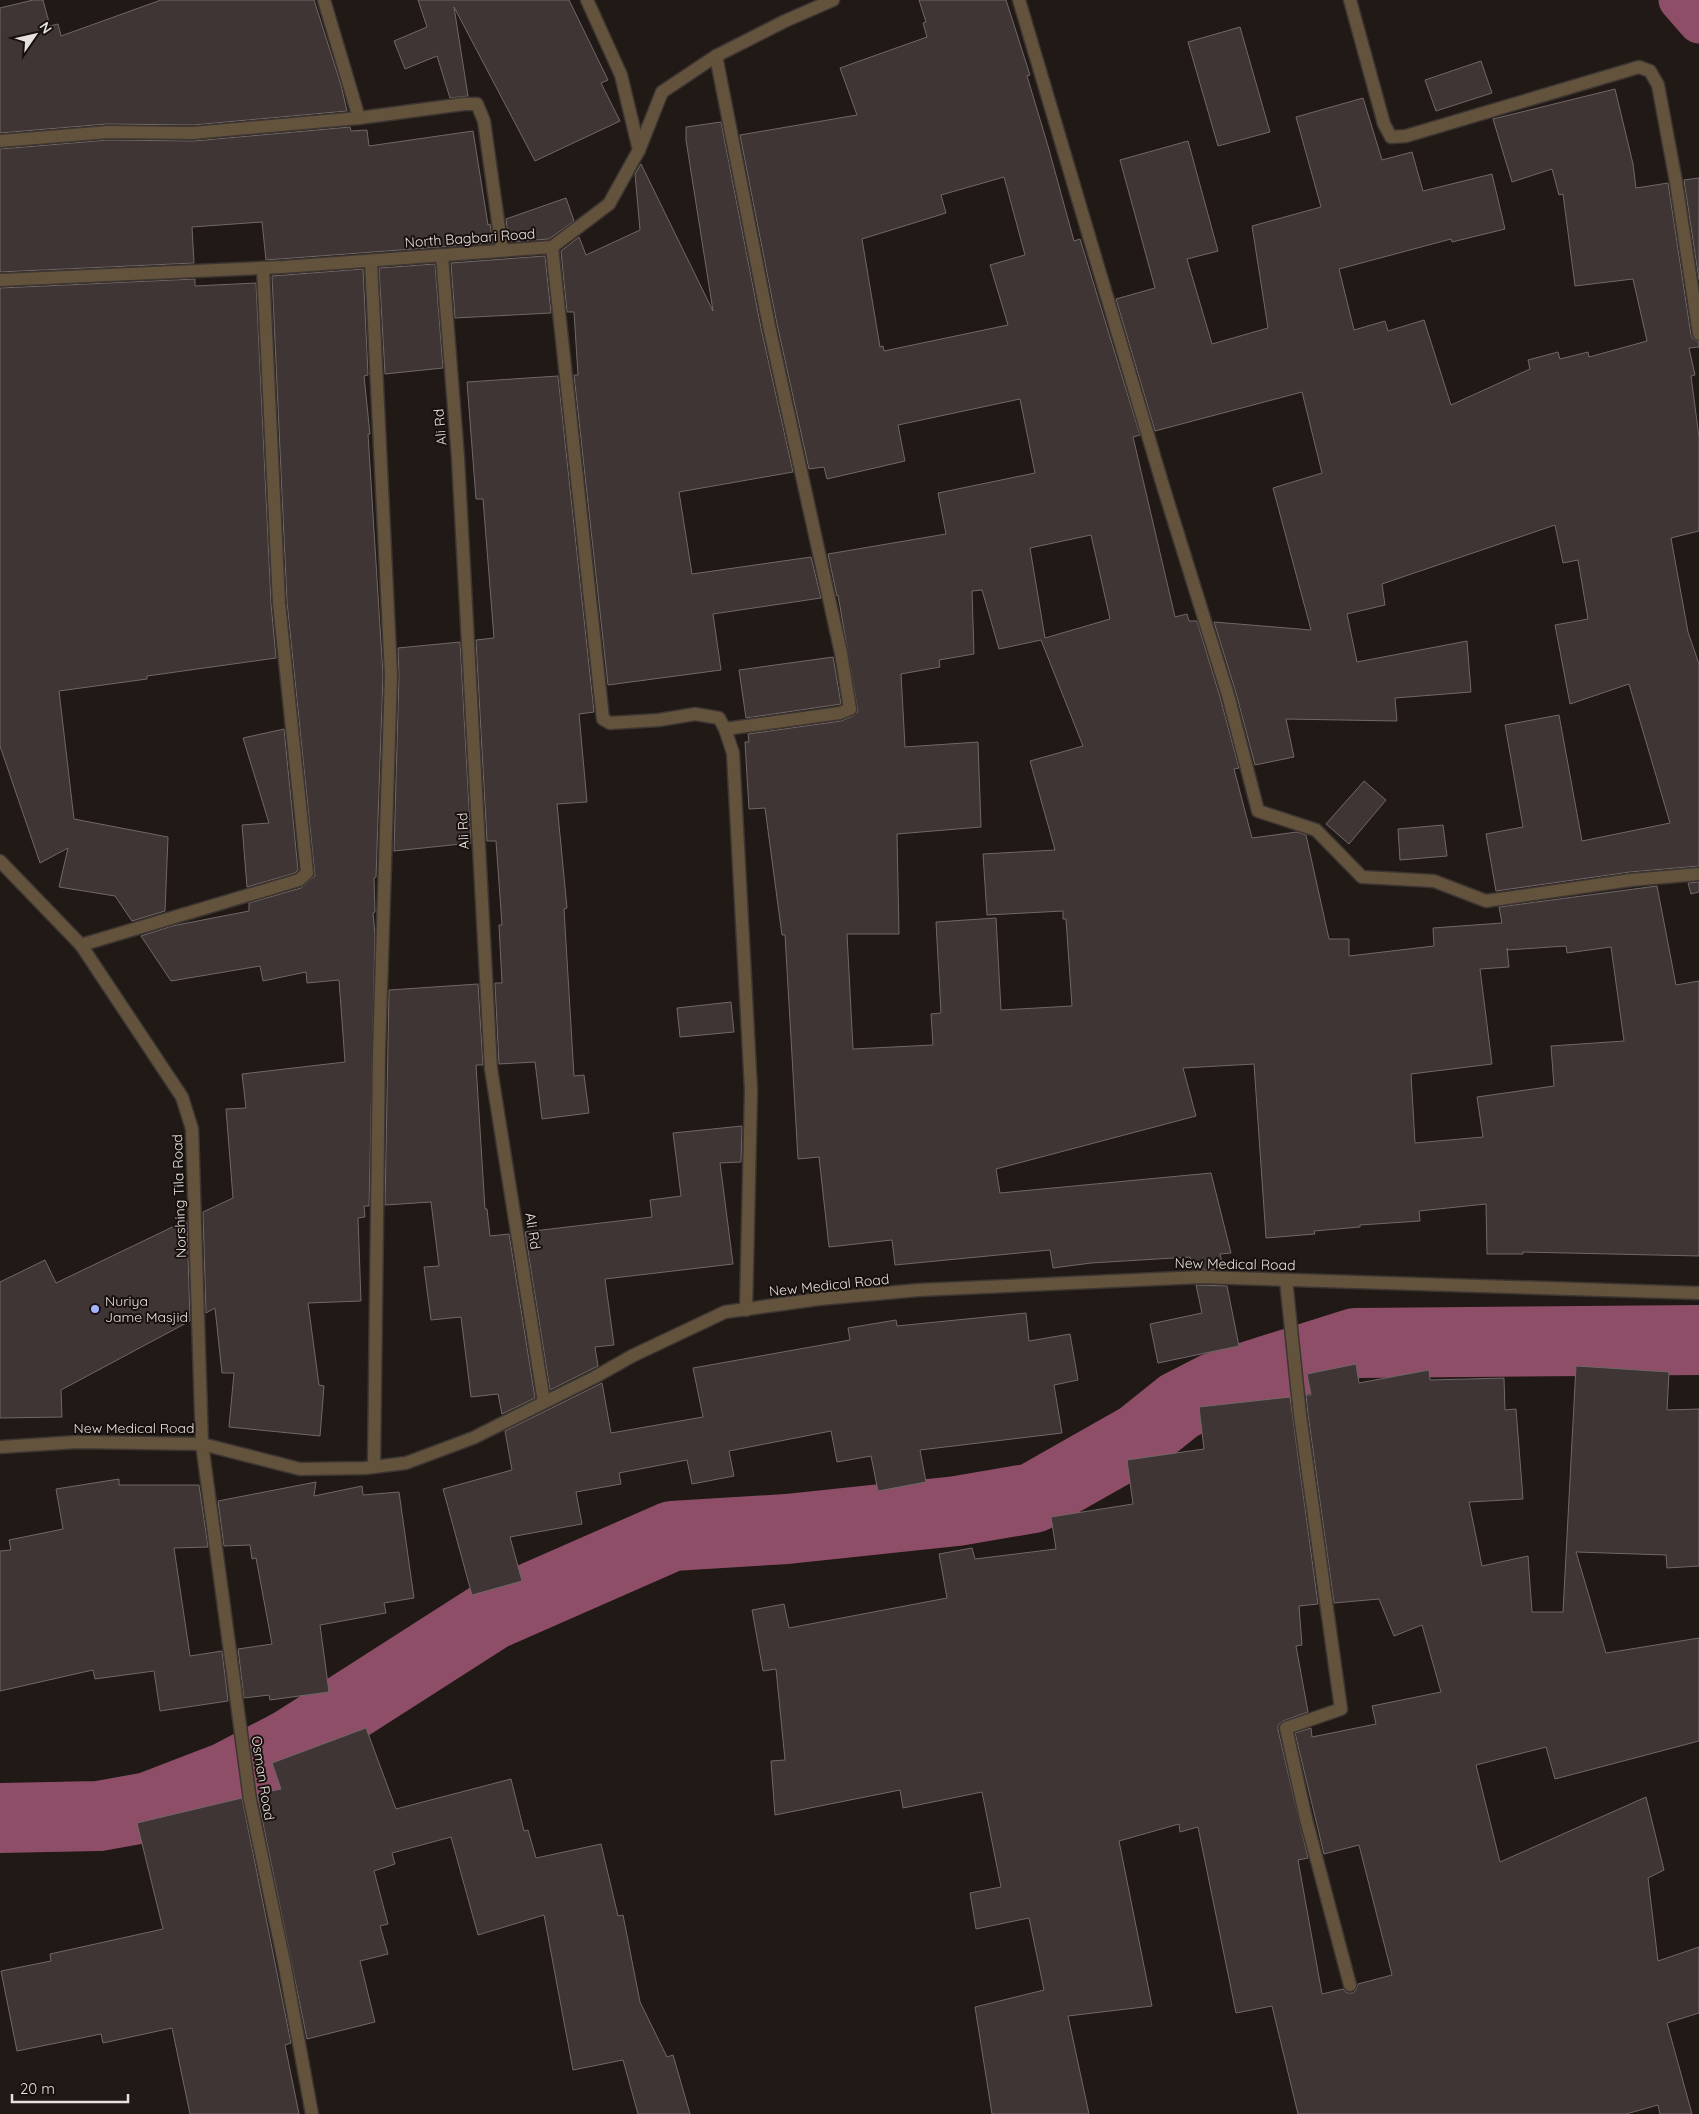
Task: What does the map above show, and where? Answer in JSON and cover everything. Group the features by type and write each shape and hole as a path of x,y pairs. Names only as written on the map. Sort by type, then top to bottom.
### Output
{"street":[{"path":"324,0 359,118"},
{"path":"587,0 621,75 639,150"},
{"name":"North Bagbari Road","path":"0,280 263,268 552,247 609,204 639,150 662,92 716,56 834,0"},
{"path":"1019,0 1160,476 1228,695 1258,811 1316,830 1362,877 1434,881 1486,901 1631,880 1699,874"},
{"path":"1350,0 1384,124 1391,137 1406,136 1639,67 1650,71 1658,85 1676,182 1699,334"},
{"path":"716,56 769,326 841,653 850,709 840,713 725,729"},
{"path":"0,140 108,132 193,133 359,118 464,104 477,104 484,121 502,250"},
{"path":"552,247 603,719 610,724 659,720 694,714 719,718 725,729 732,753 751,1090 746,1310"},
{"name":"Ali Rd","path":"442,255 458,458 491,1069 544,1402"},
{"path":"371,260 391,675 379,1051 374,1467"},
{"path":"81,945 299,880 307,873 279,603 263,268"},
{"name":"Norshing Tila Road","path":"0,861 81,945 182,1097 192,1130 202,1444"},
{"name":"New Medical Road","path":"0,1447 76,1442 202,1444 300,1469 374,1467 406,1463 473,1438 686,1329 726,1312 819,1299 919,1290 1202,1277 1699,1293"},
{"path":"1286,1280 1300,1415 1341,1709 1286,1728 1306,1819 1350,1984"},
{"name":"Osman Road","path":"202,1444 250,1800 284,1962 312,2114"}],"building":[{"path":"33,0 43,0 50,26 58,24 61,36 161,0 314,0 341,85 347,111 193,125 107,124 0,133 0,8"},
{"path":"418,0 569,0 608,80 601,83 620,121 535,161 454,7 468,96 450,98 437,56 405,69 394,41 427,27"},
{"path":"919,0 1006,0 1030,75 1027,76 1074,241 1080,239 1140,435 1133,437 1175,617 1187,614 1189,621 1197,621 1239,768 1234,769 1252,838 1297,832 1306,835 1329,939 1349,939 1349,956 1434,946 1433,928 1502,923 1499,907 1657,886 1676,985 1699,981 1699,1256 1523,1252 1523,1254 1487,1254 1486,1204 1419,1211 1420,1221 1360,1225 1360,1227 1314,1231 1315,1234 1266,1238 1254,1064 1183,1068 1196,1116 996,1169 1000,1193 1211,1173 1231,1253 1220,1254 1224,1270 1193,1269 1190,1257 1091,1263 1053,1268 1050,1250 895,1265 892,1240 829,1247 819,1157 798,1159 785,935 782,935 765,808 749,809 745,742 749,742 748,734 841,721 858,712 838,595 828,554 946,534 938,493 1035,473 1020,399 898,425 905,461 827,479 824,467 809,469 777,324 740,135 857,115 840,68 927,37 923,23 926,22","holes":["1004,177 1025,255 990,265 1008,325 884,351 883,346 880,347 862,239 946,213 941,195","1091,535 1110,619 1045,638 1030,548","982,590 999,649 1041,640 1083,746 1030,761 1055,850 983,854 987,915 1063,911 1063,919 1066,919 1072,1006 1001,1010 996,918 936,922 941,1013 931,1014 933,1045 853,1049 847,934 899,934 897,834 981,827 978,742 905,747 901,674 940,667 939,660 974,654 972,591","1566,946 1567,953 1611,947 1624,1041 1551,1046 1554,1086 1477,1097 1483,1137 1415,1143 1411,1074 1492,1064 1480,969 1509,967 1507,950"]},
{"path":"1240,27 1270,132 1218,146 1188,42"},
{"path":"1481,61 1492,93 1436,111 1425,80"},
{"path":"1615,89 1633,164 1636,188 1668,183 1691,335 1693,339 1699,342 1699,347 1689,348 1695,375 1691,376 1699,437 1699,531 1671,538 1688,632 1699,664 1699,866 1630,872 1496,891 1486,834 1523,827 1505,725 1559,715 1582,841 1670,823 1629,684 1570,704 1555,625 1588,619 1578,560 1563,563 1555,525 1382,584 1385,605 1347,614 1357,662 1467,641 1471,692 1395,698 1397,721 1286,719 1294,757 1255,765 1236,693 1214,622 1311,630 1273,488 1322,473 1302,392 1155,431 1116,299 1155,288 1120,160 1188,141 1218,251 1187,259 1212,344 1268,328 1252,226 1321,207 1296,117 1363,98 1382,160 1412,152 1423,191 1492,174 1505,229 1452,242 1451,239 1339,269 1354,330 1385,321 1388,331 1424,320 1451,405 1530,369 1528,360 1558,352 1560,359 1588,352 1589,357 1647,341 1633,279 1575,286 1563,194 1559,195 1552,169 1512,182 1493,119"},
{"path":"721,122 761,328 793,472 679,492 692,574 811,557 821,598 713,614 721,670 608,685 574,375 578,375 574,312 567,312 561,251 579,237 586,255 640,230 635,174 641,164 713,311 686,140 686,127"},
{"path":"350,127 351,131 367,130 369,146 473,131 488,225 490,224 493,243 266,260 262,222 192,227 194,263 0,272 0,149 108,140 194,141"},
{"path":"1699,178 1699,280 1684,180"},
{"path":"566,198 574,221 549,239 509,242 506,219"},
{"path":"545,256 551,313 455,318 451,263"},
{"path":"435,264 443,368 385,374 379,268"},
{"path":"363,269 368,375 364,376 370,434 368,434 383,675 376,877 374,878 375,912 373,913 375,935 369,1206 364,1206 365,1217 358,1218 361,1301 308,1303 319,1385 324,1386 320,1436 229,1427 234,1373 222,1373 215,1308 206,1313 203,1212 233,1198 226,1109 246,1108 242,1074 345,1062 339,980 307,983 306,972 263,981 260,966 171,981 141,936 172,926 249,911 249,903 301,888 315,876 287,602 272,276"},
{"path":"195,279 195,286 256,283 271,603 276,658 147,676 147,679 59,691 74,819 168,837 165,911 132,921 115,896 59,887 68,848 40,863 0,746 0,288"},
{"path":"558,376 594,712 579,714 587,802 557,804 567,908 564,909 574,1076 584,1075 589,1113 542,1119 535,1062 499,1064 495,983 502,983 499,925 502,925 496,841 487,841 476,640 494,638 483,499 476,499 467,382"},
{"path":"460,642 471,843 394,851 399,675 398,648"},
{"path":"833,657 841,704 746,718 739,670"},
{"path":"284,729 298,870 295,873 247,887 242,825 269,823 243,738"},
{"path":"1364,781 1386,800 1349,844 1326,824"},
{"path":"1443,825 1447,856 1400,860 1398,829"},
{"path":"1699,882 1699,892 1691,894 1688,883"},
{"path":"478,984 483,1065 476,1065 485,1209 487,1209 490,1236 509,1234 535,1398 502,1414 498,1394 471,1397 461,1317 431,1320 424,1267 439,1266 431,1202 385,1205 389,990"},
{"path":"731,1002 734,1032 680,1037 677,1008"},
{"path":"742,1126 741,1162 720,1163 733,1264 605,1279 614,1345 595,1347 598,1366 550,1390 525,1232 652,1217 650,1200 681,1196 673,1133"},
{"path":"187,1220 190,1321 61,1390 62,1417 0,1418 0,1282 45,1260 56,1283"},
{"path":"1196,1285 1227,1286 1239,1346 1158,1363 1150,1324 1202,1313"},
{"path":"1026,1313 1029,1341 1070,1334 1078,1380 1054,1385 1062,1433 920,1450 926,1482 878,1491 871,1456 837,1462 831,1431 729,1451 734,1476 692,1484 687,1460 619,1473 621,1484 576,1492 582,1524 510,1537 522,1581 472,1595 443,1489 512,1470 505,1431 602,1383 611,1433 703,1417 693,1368 850,1340 848,1328 896,1320 897,1326"},
{"path":"1356,1364 1359,1383 1429,1370 1430,1380 1504,1378 1505,1410 1516,1409 1523,1499 1469,1502 1482,1566 1528,1556 1532,1612 1563,1612 1576,1366 1669,1372 1667,1410 1699,1409 1699,1566 1667,1568 1666,1555 1576,1552 1606,1653 1699,1638 1699,1741 1555,1779 1546,1747 1476,1765 1500,1862 1646,1797 1664,1870 1648,1878 1658,1961 1699,1947 1699,2013 1667,2023 1692,2114 1660,2114 1658,2105 1626,2114 1298,2114 1272,2006 1236,2013 1198,1827 1180,1832 1179,1824 1119,1841 1152,2006 1068,2016 1089,2114 992,2114 975,2007 1044,1990 1029,1918 976,1929 970,1893 1001,1887 982,1792 903,1808 900,1790 775,1815 771,1761 785,1760 776,1669 763,1671 752,1610 784,1604 789,1628 947,1598 939,1554 972,1548 975,1559 1056,1549 1051,1517 1133,1504 1127,1460 1204,1449 1199,1407 1290,1397 1318,1604 1299,1606 1302,1645 1296,1646 1308,1712 1283,1721 1278,1725 1278,1730 1308,1858 1298,1860 1322,1994 1343,1989 1347,1993 1353,1993 1358,1984 1392,1975 1359,1845 1324,1854 1295,1733 1311,1728 1312,1737 1376,1724 1372,1706 1441,1692 1422,1625 1394,1636 1379,1599 1334,1603 1308,1414 1306,1395 1311,1395 1307,1374"},
{"path":"119,1479 119,1485 199,1485 208,1547 174,1548 190,1656 222,1651 228,1701 160,1711 154,1671 95,1679 93,1670 0,1691 0,1551 11,1550 9,1540 63,1529 56,1489"},
{"path":"316,1482 314,1496 362,1486 363,1495 399,1492 414,1598 384,1603 386,1613 320,1625 329,1692 270,1700 269,1695 244,1698 238,1649 272,1644 256,1558 252,1559 250,1545 224,1546 218,1501"},
{"path":"366,1728 396,1809 511,1779 524,1831 528,1830 536,1858 601,1844 618,1916 623,1915 640,2002 667,2057 673,2055 690,2114 638,2114 623,2060 573,2070 544,1915 478,1935 451,1837 392,1853 395,1864 374,1871 388,1924 380,1926 388,1954 360,1961 375,2022 307,2039 257,1794 281,1789 272,1763"},
{"path":"242,1798 291,2043 285,2045 299,2114 190,2114 172,2028 103,2043 101,2034 17,2051 1,1971 51,1961 50,1954 163,1929 137,1823"}],"waterway":[{"path":"1679,0 1699,23"},
{"path":"0,1818 99,1816 149,1807 227,1777 292,1743 492,1615 672,1536 787,1529 957,1511 1033,1498 1139,1438 1179,1406 1216,1387 1355,1343 1699,1340"}],"place":[{"name":"Nuriya Jame Masjid","path":"95,1309"}]}
